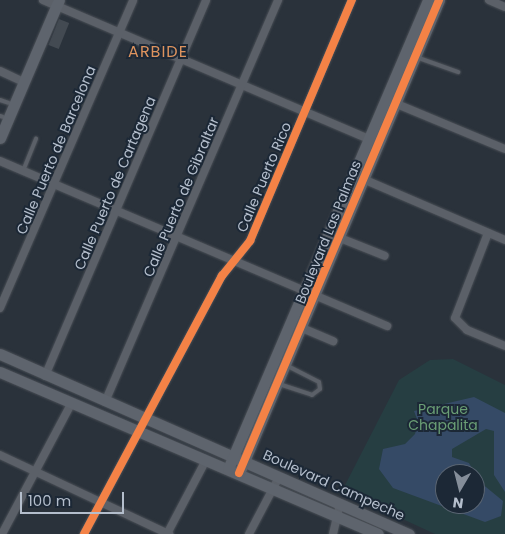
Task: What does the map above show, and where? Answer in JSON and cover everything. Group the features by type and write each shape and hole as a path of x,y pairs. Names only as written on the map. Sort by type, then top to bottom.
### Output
{"street":[{"name":"Calle Puerto de Barcelona","path":"0,308 56,185 133,0"},
{"name":"Calle Puerto de Cartagena","path":"45,376 206,0"},
{"name":"Calle Puerto de Gibraltar","path":"105,402 179,237 278,0"},
{"name":"Calle Puerto Rico","path":"84,534 144,418 222,276 237,262 265,210 352,0"},
{"name":"Boulevard Las Palmas","path":"391,102 428,0"},
{"name":"Boulevard Las Palmas","path":"234,471 311,293 374,140 415,56 439,0"},
{"path":"489,0 505,7"},
{"path":"52,2 374,140"},
{"path":"1,119 4,101 19,80 52,2"},
{"path":"0,138 52,2"},
{"path":"0,71 19,80"},
{"path":"391,102 505,150"},
{"name":"Boulevard Las Palmas","path":"239,459 287,366 302,328 311,293 340,238 363,179 374,140"},
{"path":"0,161 387,326"},
{"path":"363,179 505,240"},
{"path":"488,233 455,318 467,330 505,346"},
{"path":"340,238 385,256"},
{"path":"302,328 333,341"},
{"name":"Boulevard Campeche","path":"0,354 45,376 409,534"},
{"name":"Boulevard Campeche","path":"0,372 378,534"},
{"path":"2,534 71,404"},
{"path":"0,455 102,500 168,534 206,460"},
{"path":"249,534 279,477"},
{"path":"333,534 340,517 340,503"}],"lane":[{"path":"415,56 458,72"},
{"path":"23,171 36,139"},
{"path":"279,384 312,395 320,389 319,382 287,366"}],"green space":[{"name":"Parque Chapalita","path":"453,359 505,385 505,534 435,534 342,491 399,380 430,360"}],"water":[{"path":"474,397 505,413 505,492 494,475 494,431 486,429 452,449 452,457 470,464 435,464 435,504 393,488 379,469 383,449 405,444 415,434 418,422 414,411"},
{"path":"485,486 503,501 501,516 485,522 463,514 485,514"}],"building":[{"path":"59,19 69,23 59,49 49,45"}],"cycle path":[{"path":"84,534 222,276 250,241 352,0"},
{"path":"239,473 439,0"}],"district":[{"name":"ARBIDE","path":"158,52"}]}
